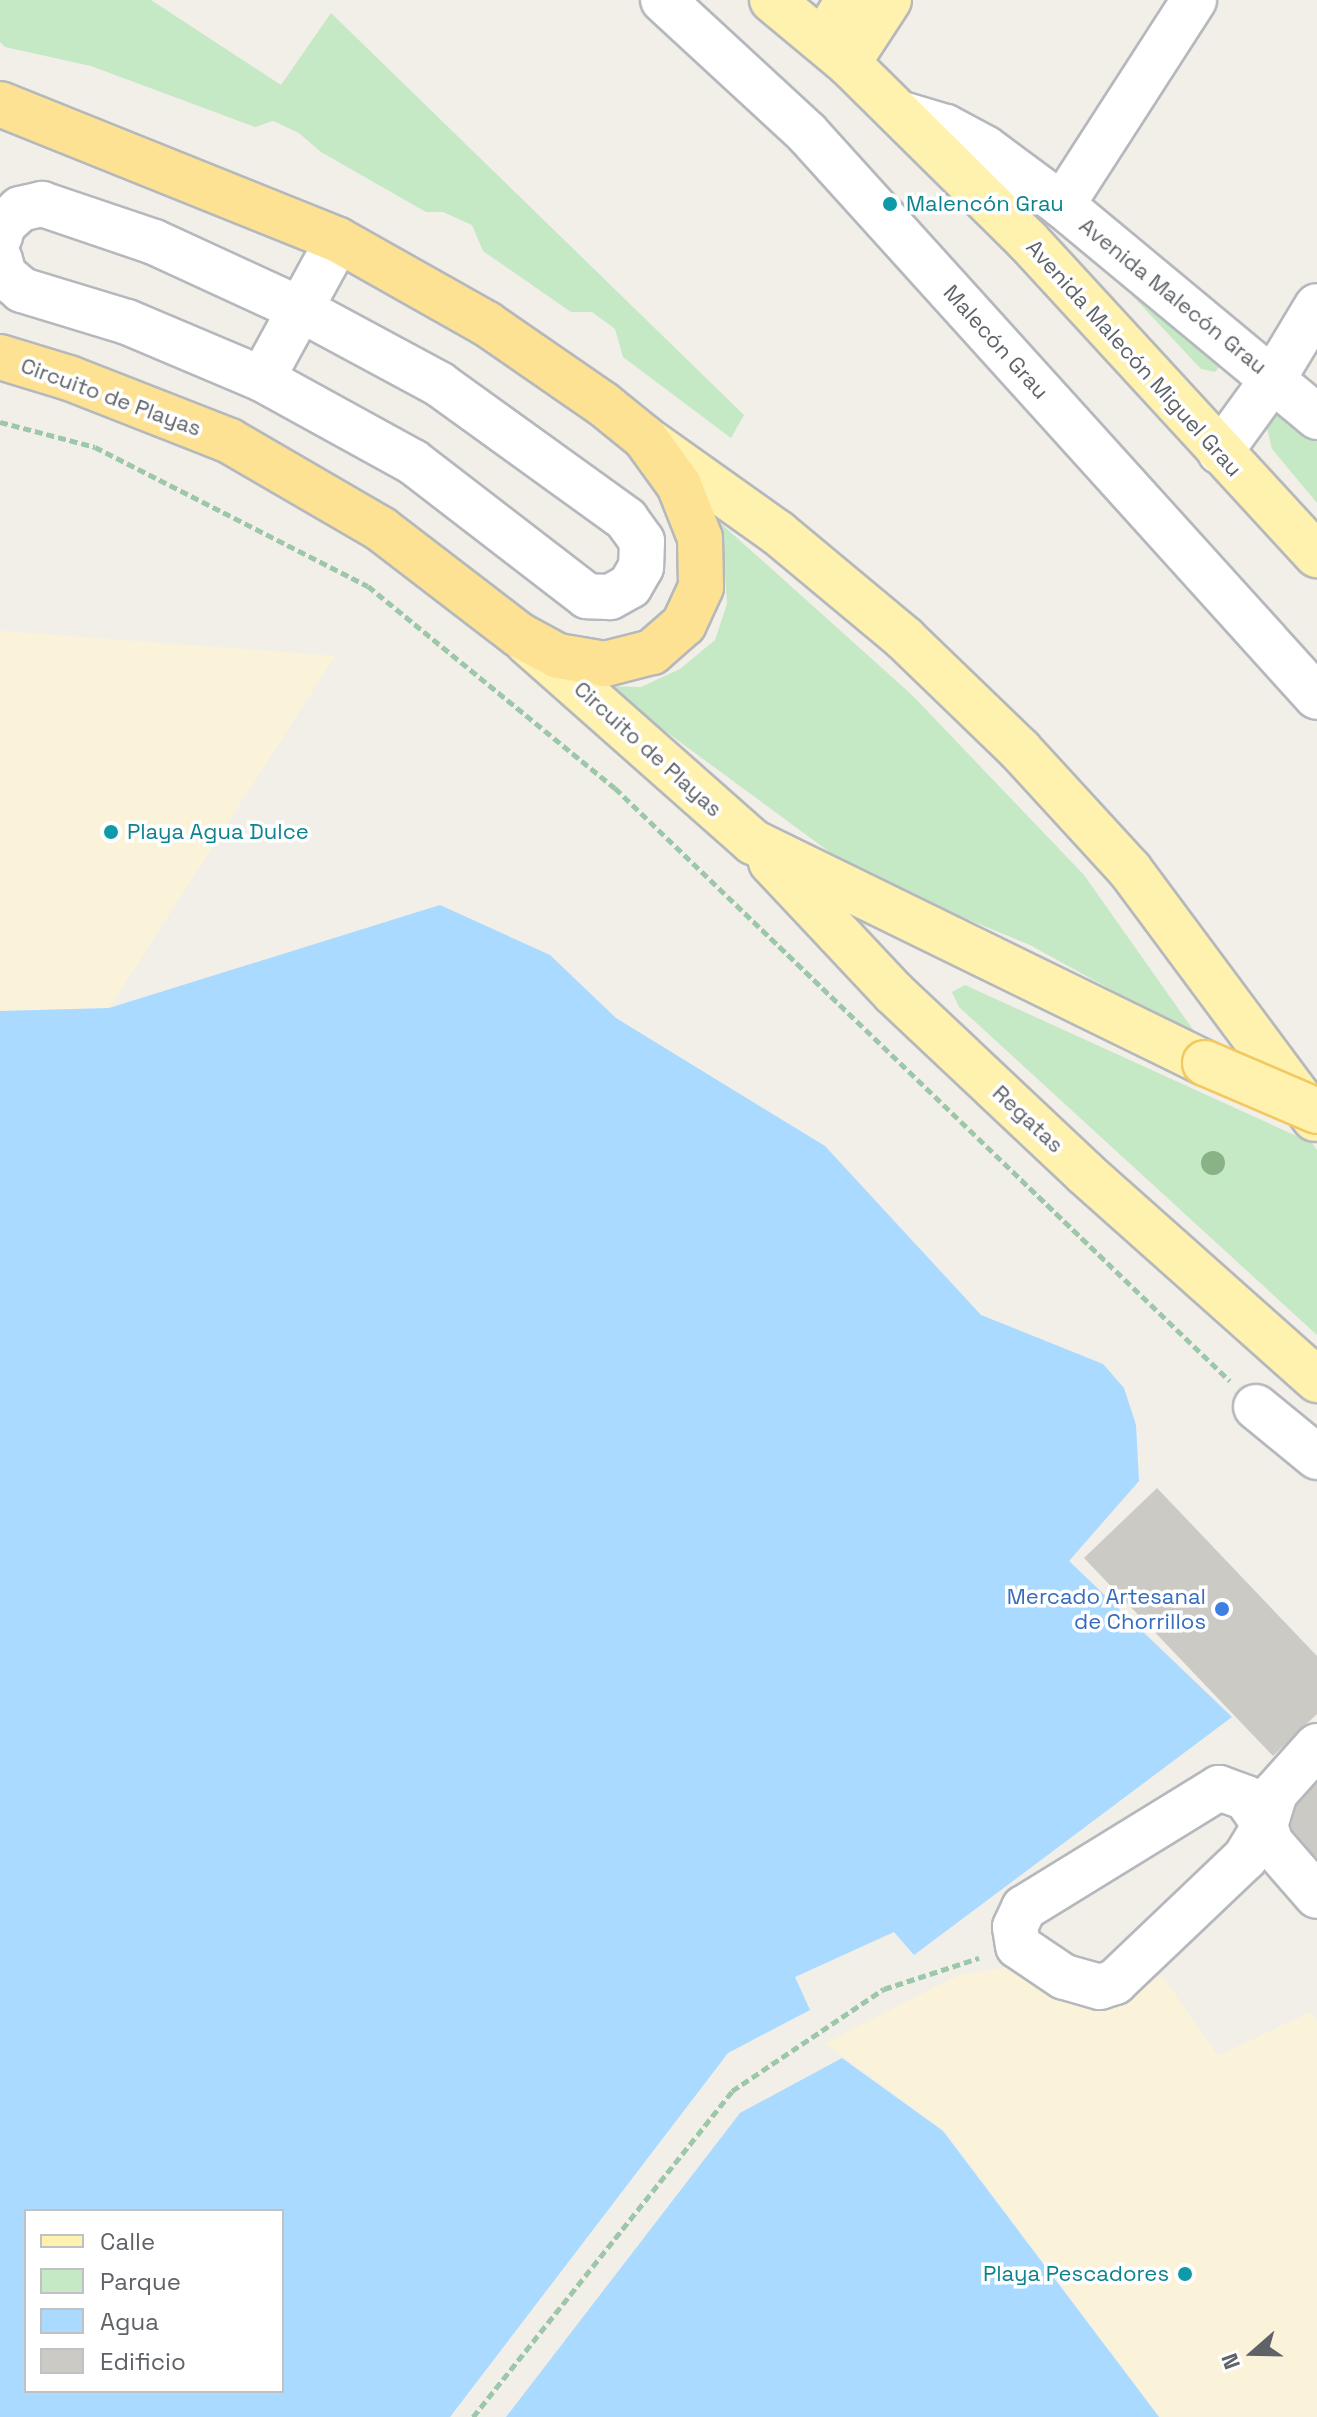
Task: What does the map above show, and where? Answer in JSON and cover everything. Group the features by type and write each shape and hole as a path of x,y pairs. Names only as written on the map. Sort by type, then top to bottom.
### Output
{"highway":[{"path":"0,104 338,240 487,324 645,438 679,485 700,538 701,587 684,624 652,652 605,664 558,656 519,635"},
{"name":"Circuito de Playas","path":"0,357 69,378 230,441 381,529 519,635"}],"main road":[{"name":"Avenida Malecón Miguel Grau","path":"772,0 836,52 1028,241 1317,555"},
{"path":"836,52 848,0"},
{"path":"836,52 889,0"},
{"path":"645,438 778,533 905,639 1020,750 1130,870 1317,1121"},
{"name":"Circuito de Playas","path":"519,635 753,842 1205,1063 1317,1111"},
{"name":"Regatas","path":"753,842 894,993 1086,1174 1317,1380"}],"street":[{"name":"Malecón Grau","path":"663,0 807,133 1317,697"},
{"path":"1062,205 1194,0"},
{"name":"Avenida Malecón Grau","path":"899,113 946,127 985,148 1062,205 1317,417"},
{"path":"0,236 3,225 20,209 42,204 154,242 300,309 439,384 626,519 642,541 641,567 630,586 610,597 587,596 413,462 262,379 127,322 22,290 4,275 0,260"},
{"path":"262,379 338,240"},
{"path":"1220,452 1273,379 1317,306"},
{"path":"1256,1407 1317,1457"},
{"path":"1317,1746 1275,1793 1265,1825 1245,1858 1115,1982 1100,1987 1064,1977 1018,1946 1015,1927 1024,1908 1219,1788 1246,1798 1265,1825 1276,1850 1317,1896"}],"path":[{"path":"0,422 95,447 368,586 615,788 1256,1407"},
{"path":"473,2417 732,2091 884,1989 1018,1946"}],"green space":[{"path":"0,0 151,0 281,85 331,13 744,415 731,438 623,357 615,329 592,312 571,312 483,251 472,225 443,212 426,212 321,152 299,133 273,121 255,127 91,66 5,47 0,42"},
{"path":"1054,212 1221,365 1215,372 1201,369"},
{"path":"1280,412 1317,427 1317,503 1272,449 1267,428"},
{"path":"707,511 912,695 1084,875 1199,1038 1030,945 862,876 604,686 641,687 680,669 715,640 727,604 724,561"},
{"path":"965,985 1312,1143 1317,1150 1317,1335 959,1007 952,992"}],"sand":[{"name":"Playa Agua Dulce","path":"0,631 335,656 109,1008 0,1011"},
{"name":"Playa Pescadores","path":"1010,1967 1113,1995 1162,1976 1218,2056 1310,2012 1317,2021 1317,2417 1160,2417 945,2131 825,2043 959,1975"}],"water":[{"path":"440,905 550,955 616,1018 825,1146 981,1315 1103,1364 1124,1388 1136,1425 1139,1481 1069,1561 1232,1717 914,1955 894,1932 795,1977 810,2010 728,2053 450,2417 0,2417 0,1011 109,1008"},
{"path":"842,2058 943,2131 1159,2417 506,2417 740,2113"}],"building":[{"path":"1157,1488 1317,1656 1317,1714 1273,1756 1084,1558"},
{"path":"1317,1779 1317,1864 1277,1821"}],"place":[{"name":"Malencón Grau","path":"890,204"},
{"name":"Playa Agua Dulce","path":"111,832"},
{"name":"Mercado Artesanal de Chorrillos","path":"1222,1609"},
{"name":"Playa Pescadores","path":"1185,2274"}]}
